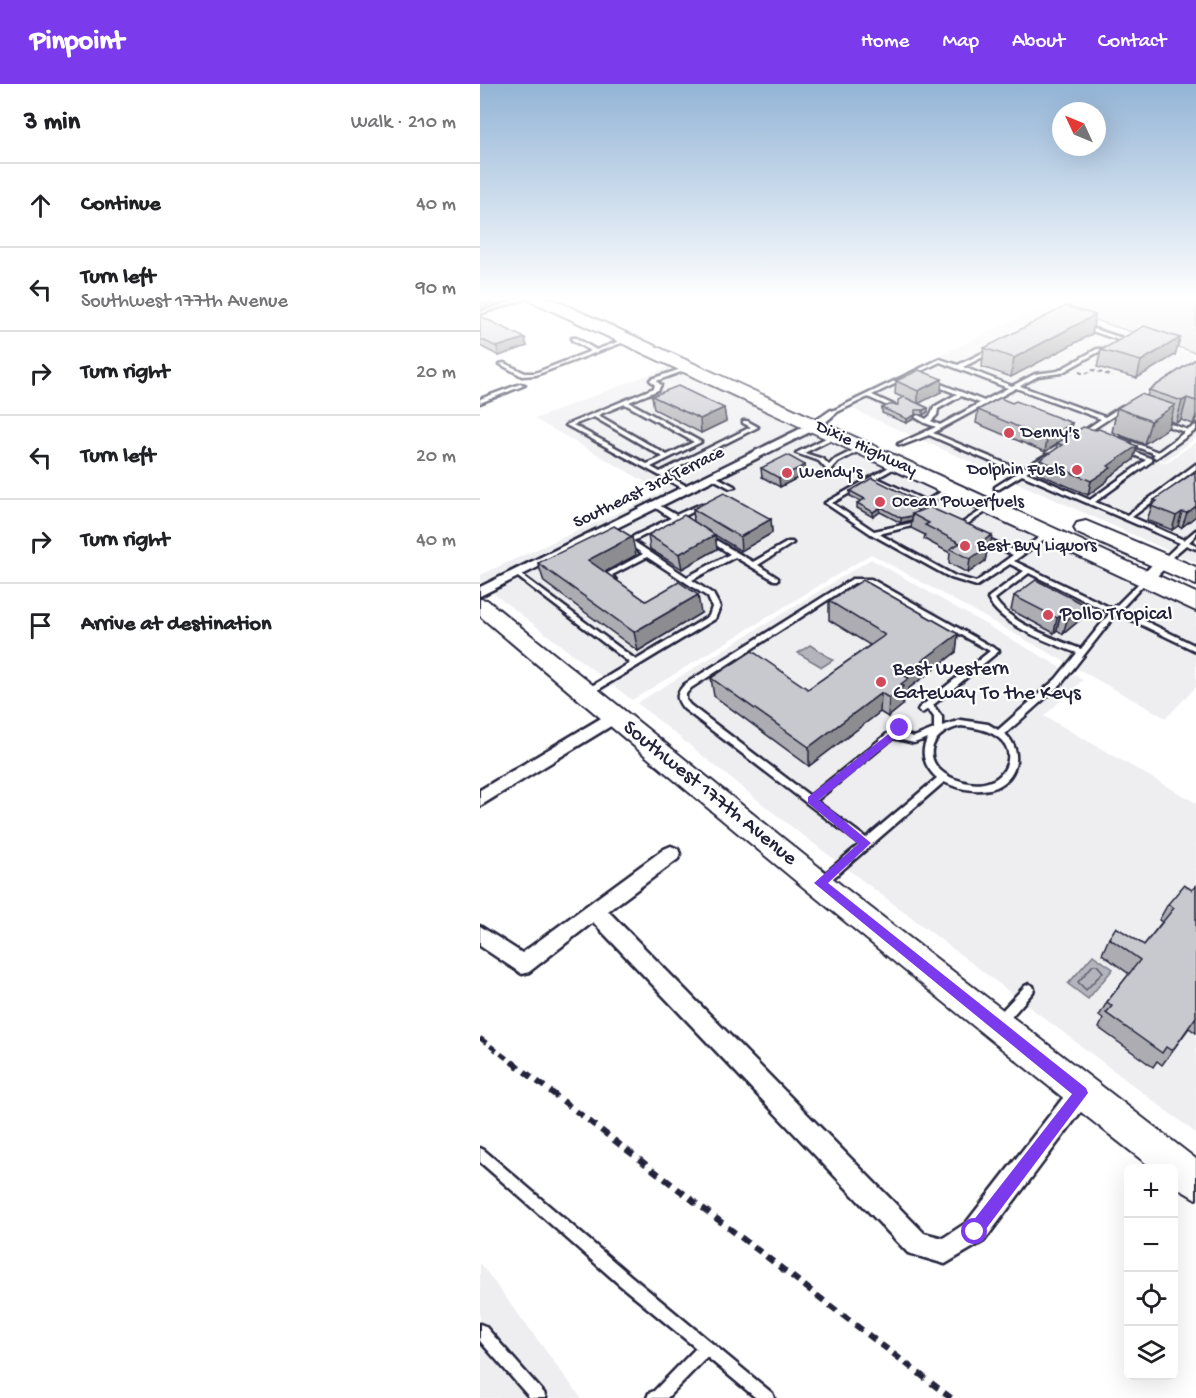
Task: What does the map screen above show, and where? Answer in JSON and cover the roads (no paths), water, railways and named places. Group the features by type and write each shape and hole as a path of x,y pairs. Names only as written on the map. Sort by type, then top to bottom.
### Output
{"highway":[{"name":"Dixie Highway","path":"671,358 823,419 1155,571 1196,603"},
{"path":"709,358 755,379"},
{"name":"Dixie Highway","path":"823,419 863,447 900,454 951,488 994,498 1048,534 1155,571 1196,577"}],"main road":[{"name":"Southwest 177th Avenue","path":"480,605 613,717 995,1026 1196,1180"}],"street":[{"name":"Southeast 3rd Terrace","path":"480,592 713,477 823,419"},
{"path":"480,799 613,717"},
{"path":"480,935 522,964 671,854"},
{"path":"594,910 916,1244 945,1251 975,1232 1081,1093"}],"lane":[{"path":"502,364 530,375 577,358"},
{"path":"959,368 978,358"},
{"path":"1048,534 977,584 953,577 873,532 828,503 873,478 929,433 1036,375 1059,372 1083,358"},
{"path":"863,447 836,461 829,469 821,460 799,453 823,419 940,360 1106,419"},
{"path":"688,489 568,425 627,403 656,389 658,385 653,380 690,367"},
{"path":"912,374 984,404"},
{"path":"480,401 522,385"},
{"path":"927,422 934,415 936,408 961,394"},
{"path":"867,395 894,407"},
{"path":"995,397 1006,402"},
{"path":"1075,439 1132,402"},
{"path":"627,403 698,442 646,467"},
{"path":"641,411 649,407"},
{"path":"1123,408 1134,412"},
{"path":"594,415 667,457"},
{"path":"918,417 940,427"},
{"path":"1156,420 1189,432"},
{"path":"660,474 755,427 745,422"},
{"path":"1091,502 1196,427"},
{"path":"1092,428 1103,432"},
{"path":"1073,429 1095,438"},
{"path":"929,433 1196,547"},
{"path":"1114,436 1159,454"},
{"path":"1117,447 1150,460"},
{"path":"958,527 1021,473 1057,450"},
{"path":"1128,518 1196,466"},
{"path":"1134,512 1150,509 1196,476"},
{"path":"713,477 732,487"},
{"path":"873,478 926,503 931,514 940,518"},
{"path":"926,503 951,488"},
{"path":"628,542 714,499"},
{"path":"655,505 776,579"},
{"path":"873,532 914,524 931,514"},
{"path":"949,523 968,532"},
{"path":"585,693 712,617 716,607 711,596 608,528"},
{"path":"1000,733 1059,681 1115,611 1196,532"},
{"path":"978,536 1017,555"},
{"path":"753,565 790,543"},
{"path":"624,587 607,575 648,554"},
{"path":"687,580 735,554"},
{"path":"1009,561 1196,649"},
{"path":"1029,570 995,595 991,599 992,604 1001,613 1060,644 1082,652"},
{"path":"517,574 635,663"},
{"path":"866,843 687,707 682,701 682,693 688,686 852,580 869,580 995,651 925,708 938,717 938,731 930,739 927,749 928,760 934,770 943,778 956,784 972,787 987,786 1009,774 1014,764 1014,753 1009,742 1000,733 975,723 948,725 938,731 914,740 892,735"},
{"path":"812,800 900,728"},
{"path":"820,883 943,778"},
{"path":"995,1026 1029,989"},
{"path":"480,1154 767,1398"},
{"path":"480,1331 539,1398"},
{"path":"654,1398 658,1397 706,1348"}],"water":[{"path":"810,645 833,660 822,667 798,653"},
{"path":"1093,955 1113,969 1088,999 1068,984"}],"place":[{"name":"Denny's","path":"1009,433"},
{"name":"Dolphin Fuels","path":"1077,470"},
{"name":"Wendy's","path":"787,473"},
{"name":"Ocean Powerfuels","path":"880,502"},
{"name":"Best Buy Liquors","path":"965,546"},
{"name":"Pollo Tropical","path":"1048,615"},
{"name":"Best Western Gateway To the Keys","path":"881,682"}]}
